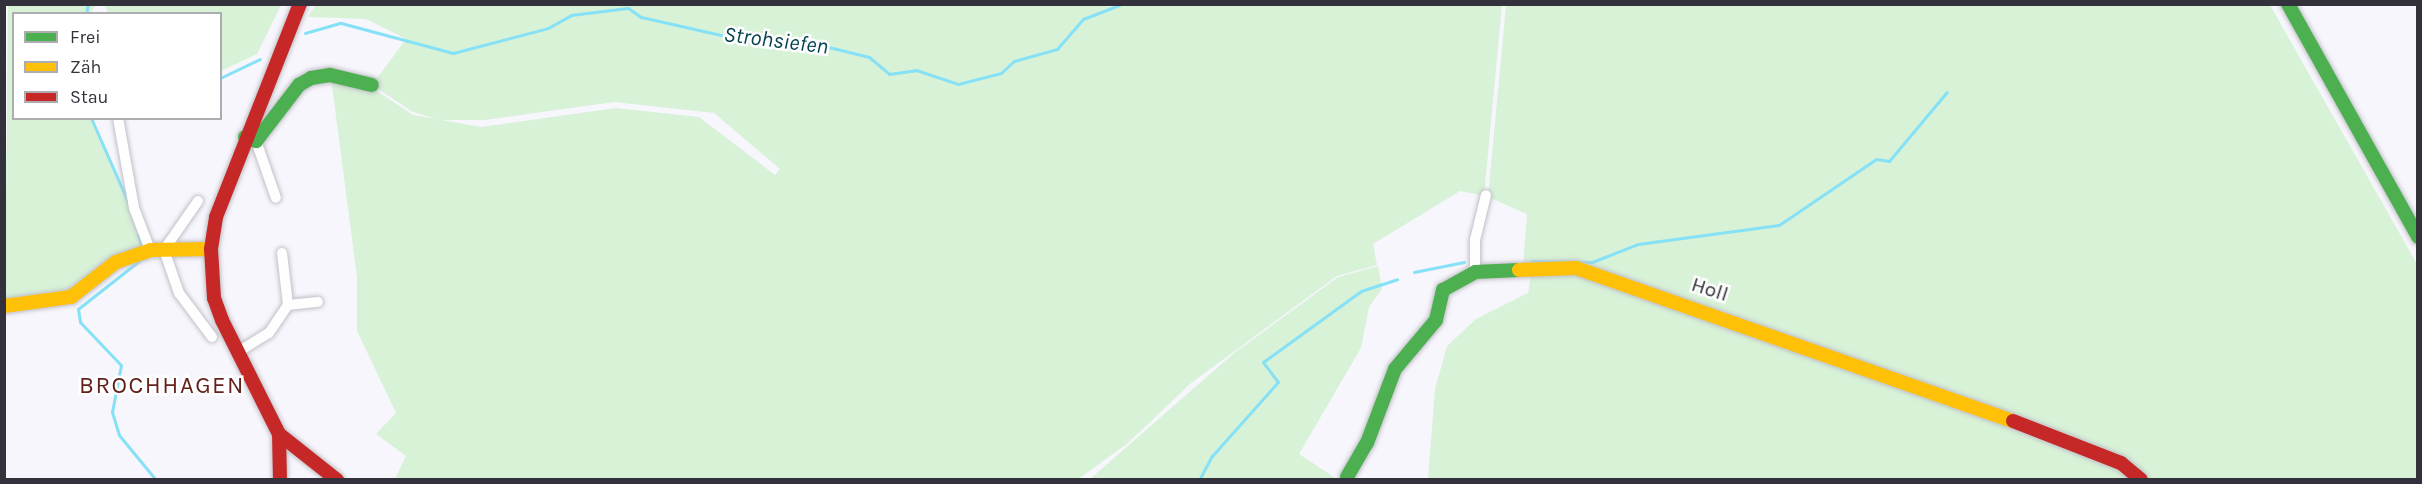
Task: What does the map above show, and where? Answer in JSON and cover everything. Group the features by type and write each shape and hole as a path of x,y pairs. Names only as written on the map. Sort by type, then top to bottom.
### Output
{"street":[{"path":"300,4 251,139 216,217 211,249 214,298 279,434 337,480"},
{"path":"2288,4 2418,237"},
{"path":"251,139 299,85 311,78 330,75 372,85"},
{"path":"118,120 143,252"},
{"path":"251,139 276,198"},
{"path":"1475,272 1475,240 1486,195"},
{"path":"164,250 198,201"},
{"path":"4,306 71,297 116,262 143,252 211,249"},
{"path":"164,250 179,293 212,337"},
{"path":"238,352 269,333 288,305 282,253"},
{"name":"Holl","path":"1347,477 1367,443 1390,378 1436,320 1443,290 1475,272 1576,268 1924,387 2121,463 2141,480"},
{"path":"288,305 318,302"},
{"path":"279,434 280,480"}],"green space":[{"path":"105,4 281,5 257,54 222,71 222,12 108,12"},
{"path":"316,4 1502,5 1484,196 1460,191 1373,244 1377,265 1337,276 1191,383 1128,443 1077,480 395,479 406,456 376,434 396,413 357,331 357,277 331,78 371,87 413,115 436,119 413,112 372,85 406,39 366,19 308,17","holes":["614,102 714,113 780,169 775,175 699,117 616,108 481,127 441,120 484,120"]},
{"path":"8,5 96,5 91,12 12,12 12,120 93,120 146,248 71,296 5,302"},
{"path":"1506,5 2270,5 2417,264 2417,479 2146,479 2121,459 1578,263 1523,266 1527,214 1488,197"},
{"path":"1378,266 1382,289 1369,307 1361,348 1299,454 1337,479 1090,479 1233,354 1338,277"},
{"path":"1532,270 1584,275 1771,334 2118,466 2133,480 1428,480 1435,389 1447,346 1476,319 1528,293"}],"waterway":[{"path":"86,12 88,4"},
{"name":"Strohsiefen","path":"305,33 341,23 453,53 548,28 571,15 628,8 641,17 761,44 812,43 869,57 889,74 916,70 958,84 1001,73 1014,61 1057,49 1083,19 1122,4"},
{"name":"Strohsiefen","path":"222,77 260,59"},
{"path":"1532,261 1592,262 1638,244 1779,225 1876,159 1889,161 1947,92"},
{"path":"92,120 128,202"},
{"path":"138,234 142,247"},
{"path":"144,257 78,309 80,322 121,365 112,412 119,435 156,480"},
{"path":"1414,272 1464,262"},
{"path":"1199,480 1212,456 1278,382 1263,362 1361,291 1397,279"}],"traffic: fast":[{"path":"2288,4 2418,237"},
{"path":"245,137 256,141 299,85 311,78 330,75 372,85"},
{"path":"1347,477 1367,443 1395,369 1436,320 1443,290 1475,272 1519,270"}],"traffic: slow":[{"path":"4,306 71,297 116,262 150,250 211,249"},
{"path":"1519,270 1576,268 2013,421"}],"traffic: jam":[{"path":"280,480 279,434 222,320 214,298 211,249 216,217 300,4"},
{"path":"2013,421 2121,463 2141,480"},
{"path":"279,434 337,480"}],"district":[{"name":"BROCHHAGEN","path":"162,386"}]}
